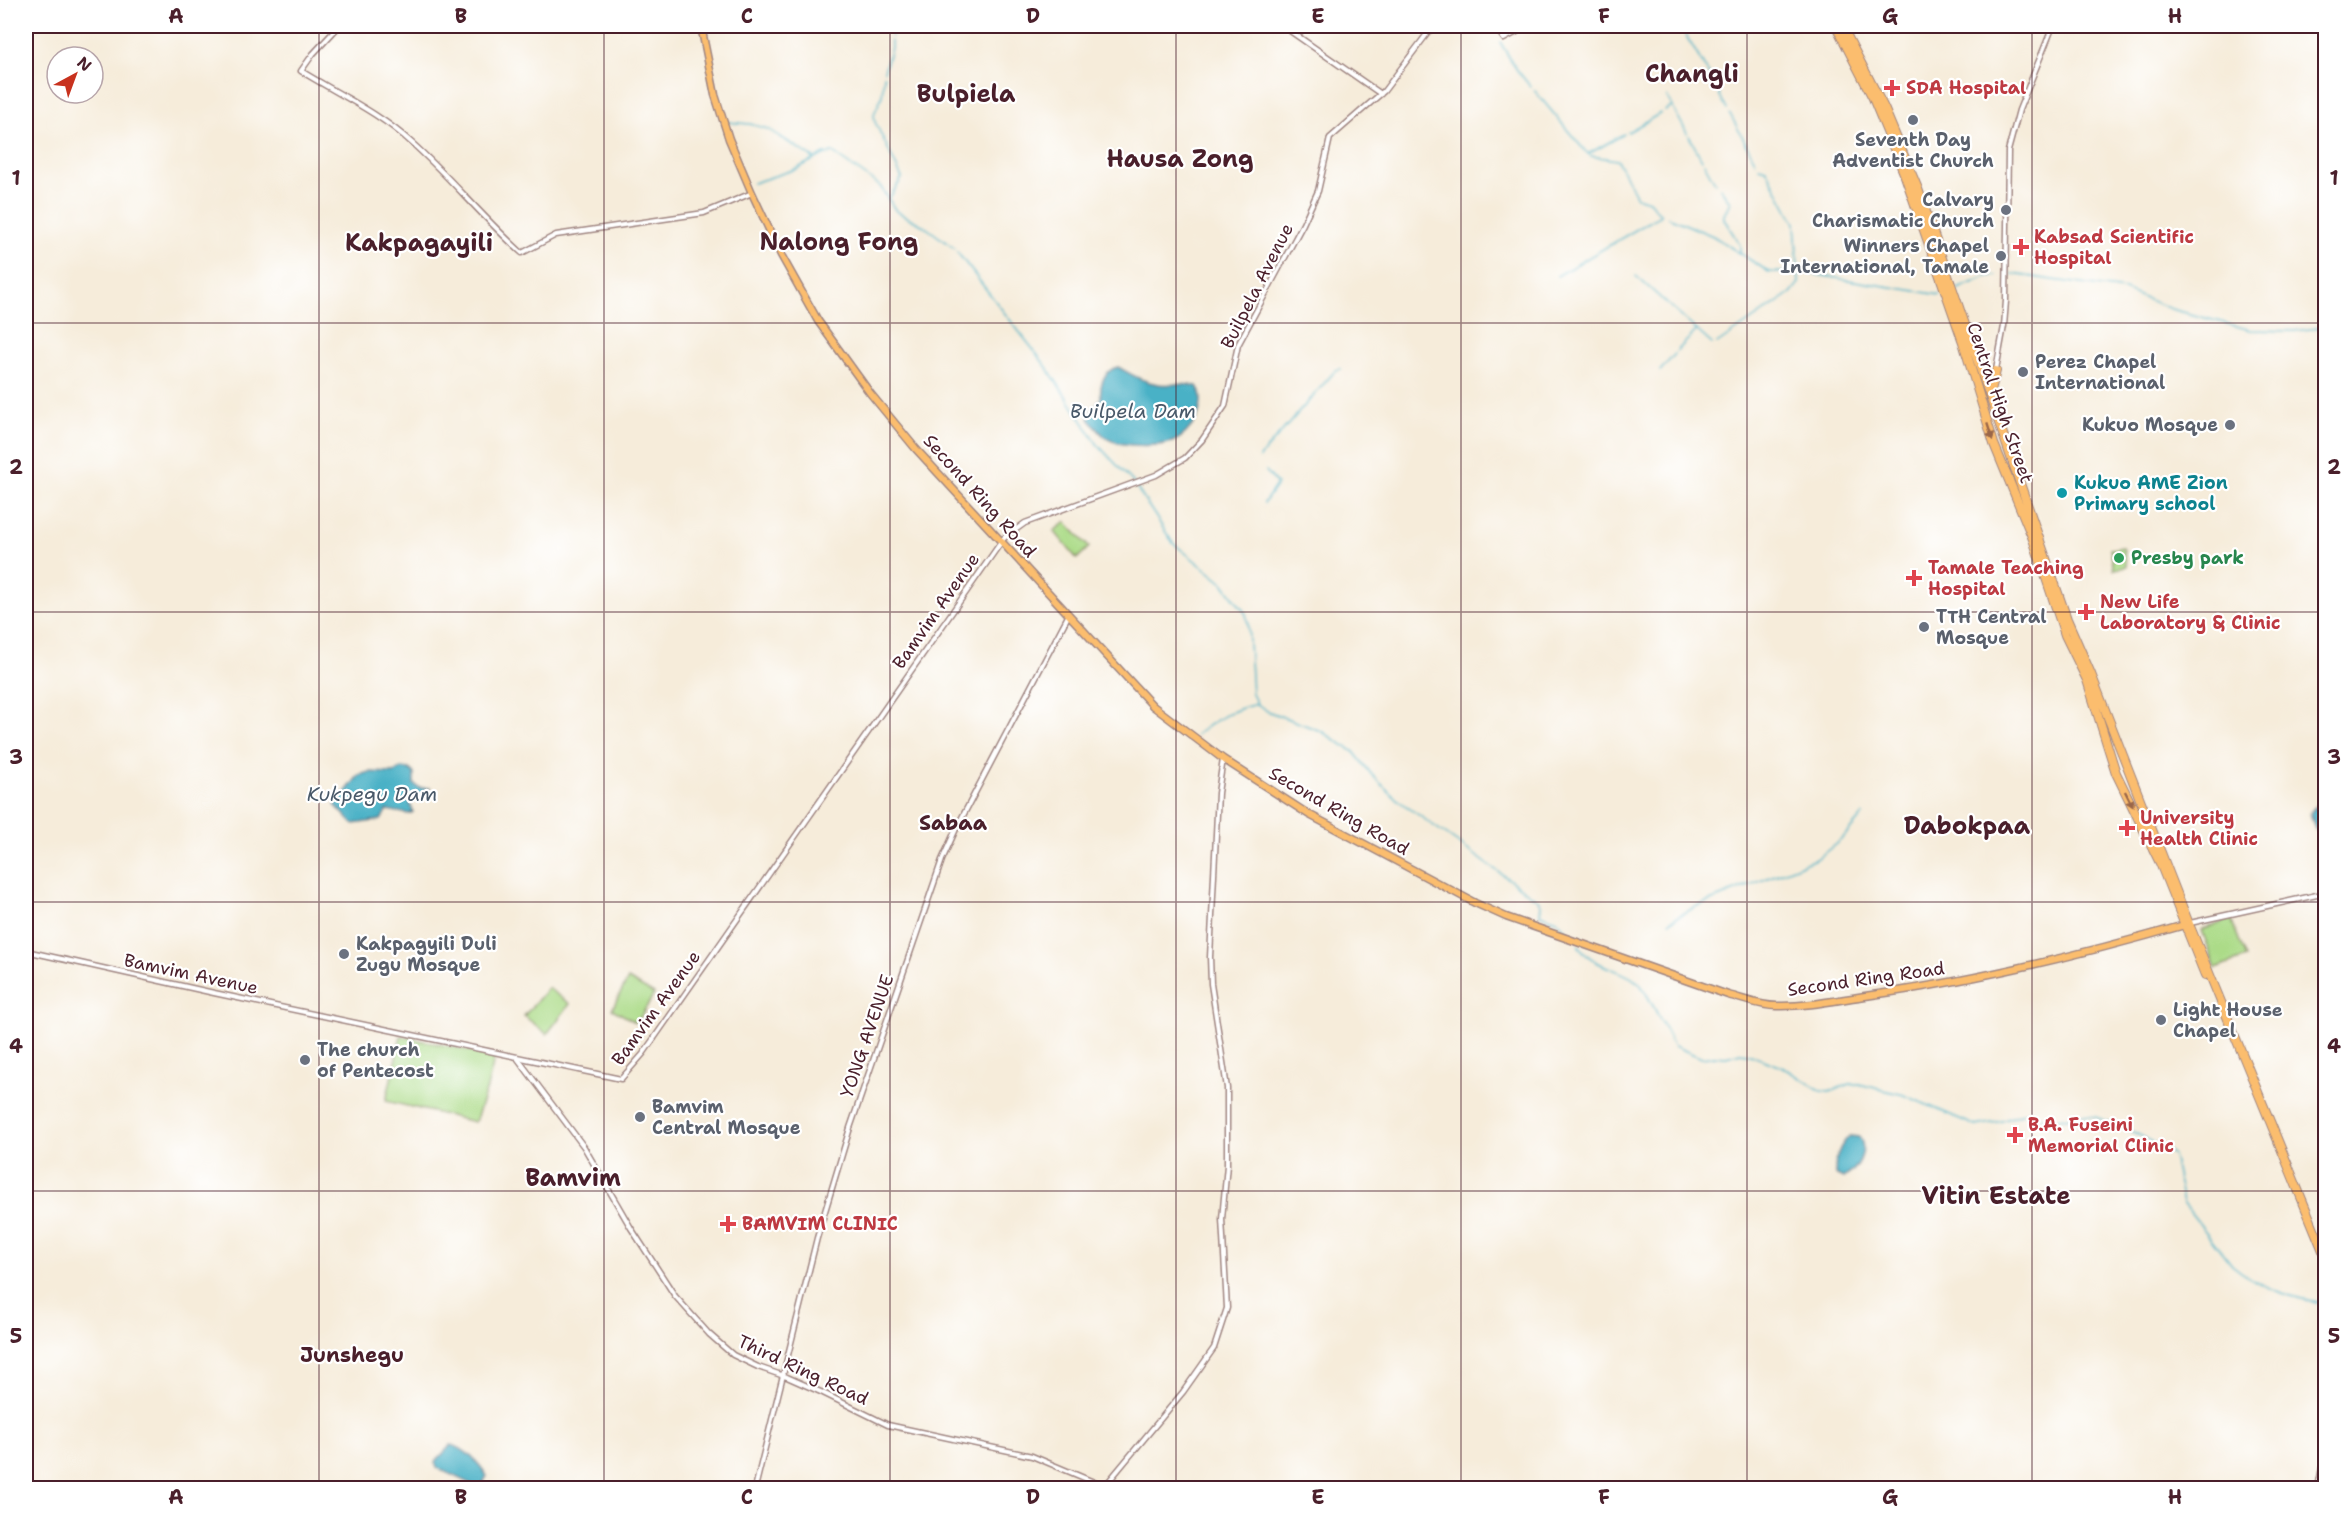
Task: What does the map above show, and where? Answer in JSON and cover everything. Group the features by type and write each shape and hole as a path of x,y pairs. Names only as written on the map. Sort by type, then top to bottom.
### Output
{"highway":[{"name":"Central High Street","path":"1836,26 1884,108 1918,189 1982,375 1981,398 1994,444 2087,680 2112,763 2187,924"},
{"name":"Central High Street","path":"1842,26 1845,39 1901,164 1932,254 1982,385 1990,395 2070,638 2127,762 2187,924"},
{"path":"1981,398 1990,395 1995,372 1982,375"},
{"path":"2112,763 2119,765 2127,762"},
{"path":"2187,924 2210,986 2229,1022 2325,1258"}],"main road":[{"name":"Second Ring Road","path":"701,26 707,62 721,115 752,193 799,289 840,352 916,449 1153,706 1173,724 1223,759 1308,814 1467,899 1506,917 1728,995 1776,1006 1804,1005 1964,981 2187,924"}],"street":[{"path":"339,26 301,70 412,142 501,235 522,253 556,235 704,213 752,193"},
{"path":"1283,26 1381,94"},
{"name":"Builpela Avenue","path":"1001,542 1020,526 1156,475 1185,458 1202,440 1226,402 1238,345 1311,208 1322,176 1330,138 1381,94 1433,26"},
{"path":"1495,26 1504,39 1528,26"},
{"path":"1982,385 1995,372 2004,327 2008,152 2019,110 2053,26"},
{"name":"Bamvim Avenue","path":"26,951 518,1058 619,1079 624,1077 1001,542"},
{"name":"YONG AVENUE","path":"755,1488 817,1238 826,1215 850,1128 946,848 1068,616"},
{"path":"1106,1488 1183,1392 1214,1348 1227,1308 1222,1220 1227,1165 1227,1088 1211,984 1210,957 1218,793 1223,759"},
{"name":"Second Ring Road","path":"2187,924 2325,893"},
{"name":"Third Ring Road","path":"518,1058 584,1147 649,1257 686,1309 709,1335 733,1355 888,1425 1032,1456 1106,1488"},
{"path":"2318,1488 2325,1447"}],"green space":[{"path":"1066,522 1089,547 1077,559 1054,531"},
{"name":"Presby park","path":"2123,547 2127,567 2114,569 2110,549"},
{"path":"2231,919 2246,958 2216,969 2202,930"},
{"path":"628,979 654,994 637,1023 612,1009"},
{"path":"548,988 570,1004 547,1034 524,1016"},
{"path":"401,1036 495,1056 475,1122 386,1101"}],"water":[{"name":"Builpela Dam","path":"1118,367 1153,383 1197,386 1201,401 1200,410 1186,433 1166,444 1149,445 1122,444 1103,435 1089,419 1101,398 1101,388 1106,375"},
{"name":"Kukpegu Dam","path":"401,768 409,769 414,773 414,784 420,788 431,788 409,800 413,812 409,814 387,810 381,820 353,824 335,805 359,775 369,772 394,773"},
{"path":"2325,794 2325,838 2315,829 2310,813"},
{"path":"1850,1136 1859,1137 1862,1142 1862,1154 1857,1166 1843,1178 1835,1174 1836,1163 1840,1148"},
{"path":"451,1445 472,1457 487,1476 483,1483 477,1487 437,1468 435,1462"}],"waterway":[{"path":"891,26 891,37"},
{"path":"1679,26 1683,31"},
{"path":"1685,34 1714,83"},
{"path":"884,71 891,41"},
{"path":"1500,42 1530,86"},
{"path":"884,76 882,96 874,114 875,122 902,178 890,197"},
{"path":"1715,86 1727,110"},
{"path":"1534,90 1585,151 1591,156 1617,160 1637,197 1649,201 1661,215 1557,276"},
{"path":"1667,97 1687,133"},
{"path":"1665,111 1672,107"},
{"path":"1628,132 1661,113"},
{"path":"1730,114 1756,162"},
{"path":"727,122 750,124 768,129 815,159"},
{"path":"1588,154 1624,134"},
{"path":"1689,136 1702,160"},
{"path":"753,183 796,169 825,154 833,153 880,186 896,211 924,226 954,248"},
{"path":"1704,163 1715,183"},
{"path":"1717,344 1791,293 1799,283 1795,223 1766,169 1759,167"},
{"path":"1720,188 1730,202 1724,219 1740,245 1740,252"},
{"path":"1668,217 1713,236 1769,272 1799,273"},
{"path":"957,252 1046,366 1098,445 1132,481 1173,543 1223,583 1246,614 1252,694 1257,704 1267,711 1321,731 1354,752 1372,775 1399,801 1538,900 1541,905 1540,914 1557,920 1571,936"},
{"path":"1806,273 1940,295"},
{"path":"2012,274 2124,290 2171,309 2251,330 2294,331 2326,327"},
{"path":"1636,276 1712,344"},
{"path":"1958,289 1988,276 1997,276"},
{"path":"1677,351 1697,330"},
{"path":"1660,371 1675,354"},
{"path":"1260,458 1336,370 1341,369"},
{"path":"1264,503 1277,484 1266,471"},
{"path":"1196,735 1225,715 1257,704"},
{"path":"1669,922 1695,907 1818,858 1842,839 1863,815"},
{"path":"1578,945 1592,959 1637,981 1674,1046 1702,1058 1748,1054 1782,1067 1822,1091 1829,1092 1850,1084 1859,1084 1904,1095 1976,1126 2002,1121 2031,1110 2046,1120 2092,1116 2130,1130 2173,1155 2183,1203 2232,1265 2242,1273 2276,1291 2301,1299 2326,1303"}],"place":[{"name":"SDA Hospital","path":"1892,88"},
{"name":"Seventh Day Adventist Church","path":"1913,120"},
{"name":"Calvary Charismatic Church","path":"2006,210"},
{"name":"Kabsad Scientific Hospital","path":"2021,247"},
{"name":"Winners Chapel International, Tamale","path":"2001,256"},
{"name":"Perez Chapel International","path":"2023,372"},
{"name":"Kukuo Mosque","path":"2230,425"},
{"name":"Kukuo AME Zion Primary school","path":"2062,493"},
{"name":"Presby park","path":"2119,558"},
{"name":"Tamale Teaching Hospital","path":"1914,578"},
{"name":"New Life Laboratory & Clinic","path":"2086,612"},
{"name":"TTH Central Mosque","path":"1924,627"},
{"name":"University Health Clinic","path":"2127,828"},
{"name":"Kakpagyili Duli Zugu Mosque","path":"344,954"},
{"name":"Light House Chapel","path":"2161,1020"},
{"name":"The church of Pentecost","path":"305,1060"},
{"name":"Bamvim Central Mosque","path":"640,1117"},
{"name":"B.A. Fuseini Memorial Clinic","path":"2015,1135"},
{"name":"BAMVIM CLINIC","path":"728,1224"}],"district":[{"name":"Changli","path":"1692,74"},
{"name":"Bulpiela","path":"966,94"},
{"name":"Hausa Zong","path":"1180,159"},
{"name":"Nalong Fong","path":"839,242"},
{"name":"Kakpagayili","path":"419,243"},
{"name":"Sabaa","path":"953,823"},
{"name":"Dabokpaa","path":"1967,826"},
{"name":"Bamvim","path":"573,1178"},
{"name":"Vitin Estate","path":"1996,1196"},
{"name":"Junshegu","path":"352,1355"}]}
